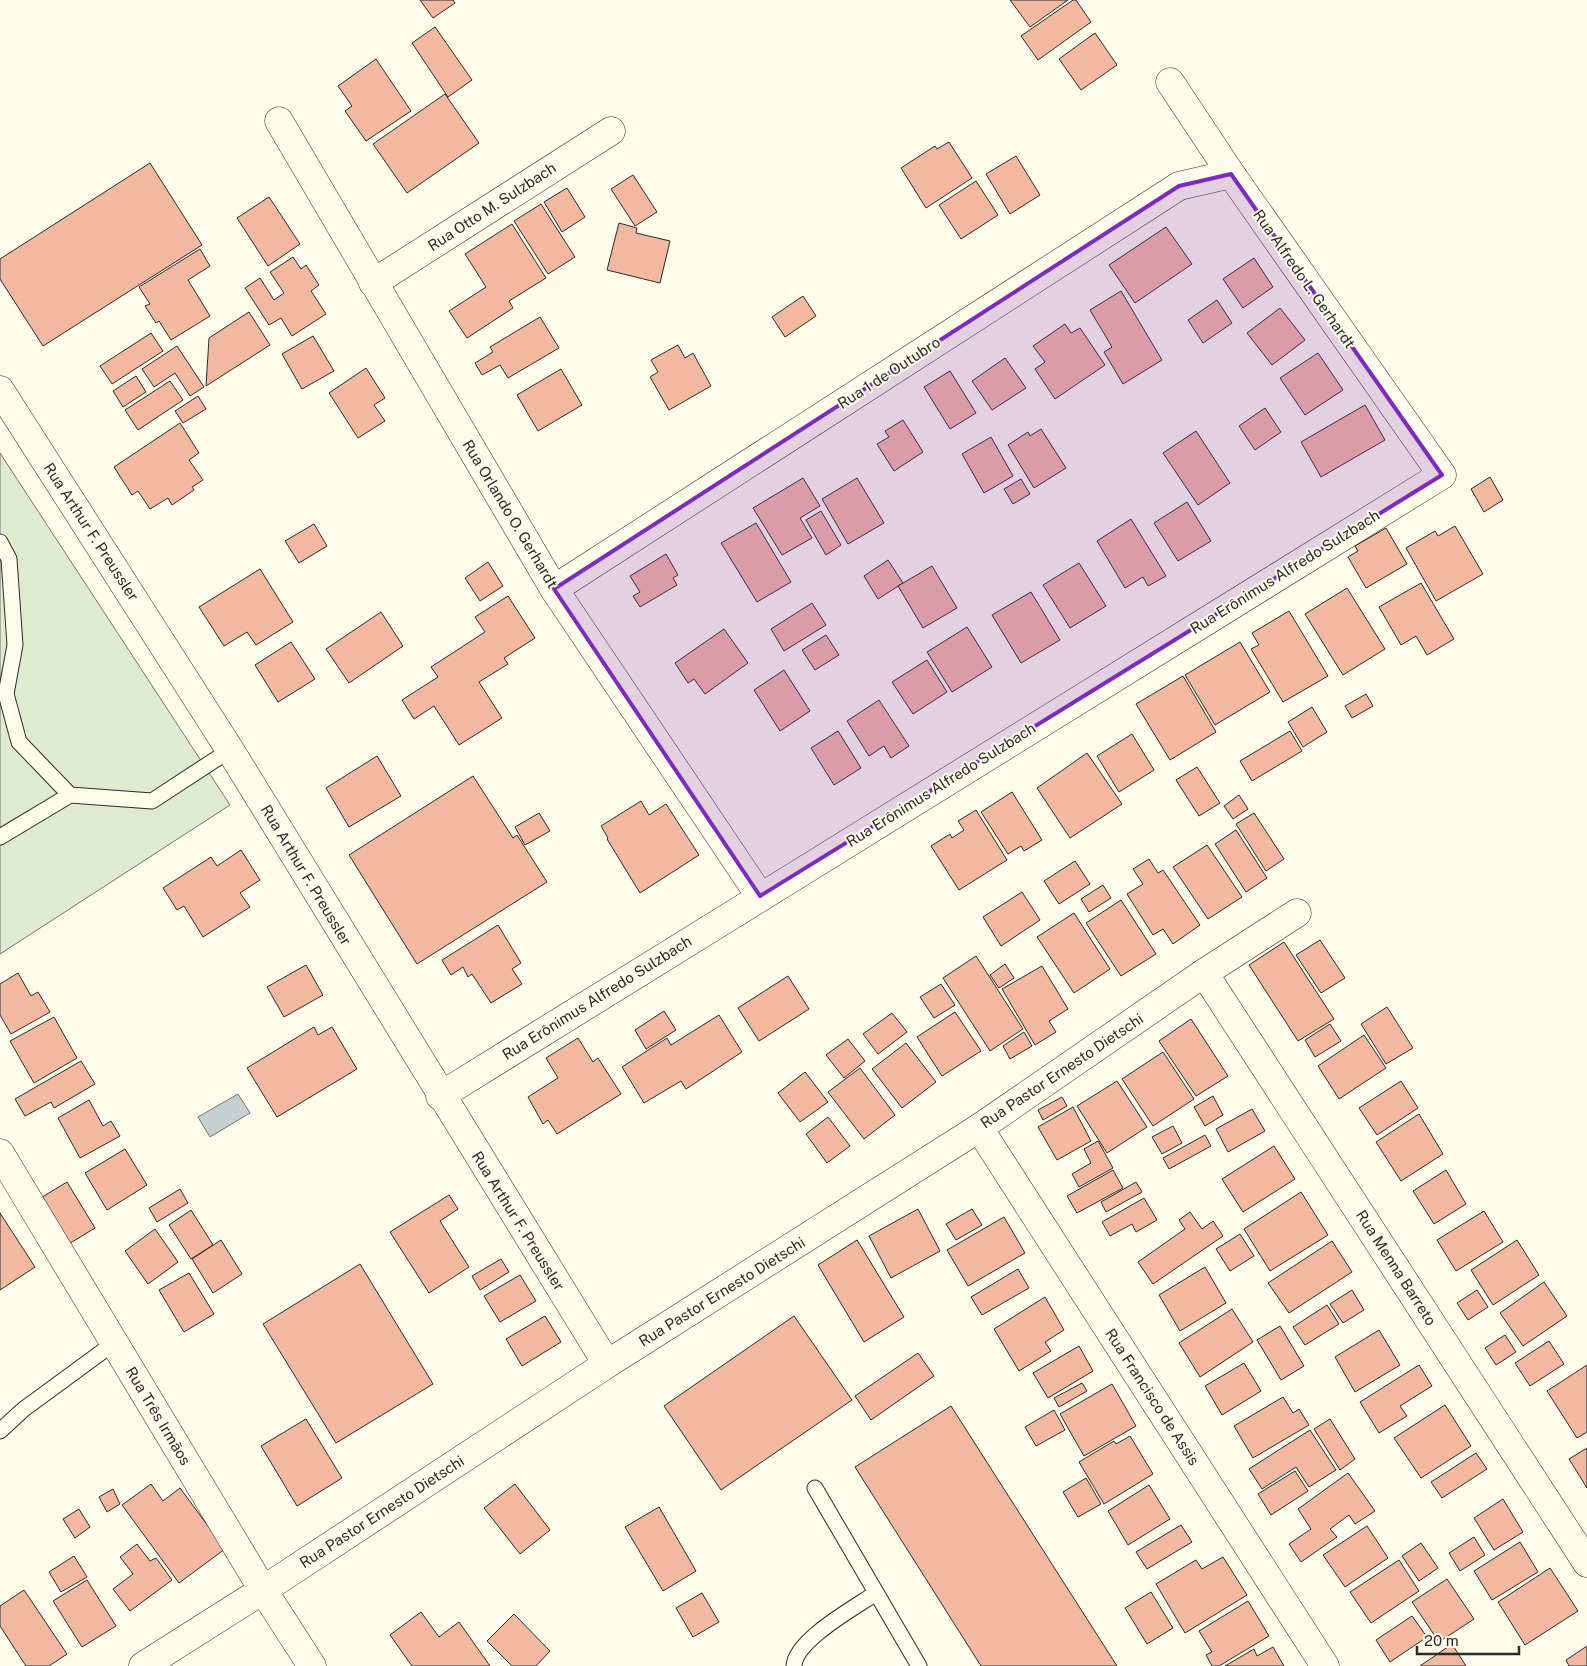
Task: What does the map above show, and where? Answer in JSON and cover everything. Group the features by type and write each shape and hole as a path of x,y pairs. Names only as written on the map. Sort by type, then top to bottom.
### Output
{"street":[{"name":"Rua Alfredo L. Gerhardt","path":"1170,82 1231,174 1442,475"},
{"name":"Rua Orlando O. Gerhardt","path":"279,121 554,589 760,896"},
{"name":"Rua Otto M. Sulzbach","path":"373,283 611,131"},
{"name":"Rua 1 de Outubro","path":"554,589 1179,186 1231,174"},
{"name":"Rua Arthur F. Preussler","path":"0,390 230,750 440,1096 607,1364"},
{"name":"Rua Erônimus Alfredo Sulzbach","path":"440,1096 1442,475"},
{"name":"Rua Pastor Ernesto Dietschi","path":"143,1666 263,1590 607,1364 979,1128 1204,973 1297,913"},
{"name":"Rua Menna Barreto","path":"1204,973 1587,1563"},
{"name":"Rua Francisco de Assis","path":"979,1128 1325,1666"},
{"name":"Rua Três Irmãos","path":"2,1162 263,1590 312,1666"}],"lane":[{"path":"0,542 8,559 15,645 6,694 18,742 70,795"},
{"path":"0,837 70,795 152,801 230,750"},
{"path":"0,1431 24,1409 114,1343"},
{"path":"814,1488 919,1666"},
{"path":"794,1666 794,1660 810,1640 876,1593"}],"highlighted area":[{"path":"1231,174 1442,475 760,896 554,589 1179,186"}],"green space":[{"path":"0,453 230,805 0,954"}],"shaded area":[{"path":"238,1094 250,1113 210,1137 198,1117"}],"building":[{"path":"420,0 453,0 455,3 433,18"},
{"path":"1010,0 1068,0 1030,27"},
{"path":"1073,0 1076,0 1091,22 1038,60 1021,36"},
{"path":"435,27 472,80 448,97 412,43"},
{"path":"1095,33 1117,65 1081,90 1059,59"},
{"path":"376,59 411,111 366,141 345,111 352,106 338,86"},
{"path":"445,94 479,143 407,193 373,144"},
{"path":"949,142 972,178 926,208 901,168 935,146 937,149"},
{"path":"1016,156 1040,195 1010,214 986,174"},
{"path":"150,163 202,245 43,346 0,279 0,259"},
{"path":"633,175 657,212 635,226 611,189"},
{"path":"976,181 998,215 961,239 939,205"},
{"path":"567,188 585,217 562,232 544,202"},
{"path":"269,197 300,244 268,266 237,218"},
{"path":"541,204 575,257 548,274 514,221"},
{"path":"619,223 637,228 636,233 670,241 660,283 607,270"},
{"path":"512,224 546,278 509,301 513,308 467,338 449,311 486,287 465,254"},
{"path":"1166,227 1192,264 1135,303 1109,265"},
{"path":"200,249 210,266 188,280 210,316 171,340 159,321 156,323 145,306 150,304 139,287"},
{"path":"293,257 301,269 306,265 319,285 311,291 326,314 292,336 281,318 269,325 245,288 260,278 274,300 284,293 270,272"},
{"path":"1254,258 1273,287 1243,308 1223,279"},
{"path":"1121,291 1162,360 1123,384 1104,352 1112,347 1090,310"},
{"path":"803,296 816,316 785,337 772,317"},
{"path":"1217,300 1232,323 1203,343 1188,320"},
{"path":"1280,308 1305,340 1272,365 1247,333"},
{"path":"249,312 270,345 206,386 209,338"},
{"path":"540,317 559,348 508,378 500,365 482,375 475,363 493,352 490,347"},
{"path":"1065,324 1071,333 1080,328 1105,365 1055,399 1035,369 1045,362 1033,346"},
{"path":"151,333 163,351 112,384 100,366"},
{"path":"313,336 334,371 302,389 282,354"},
{"path":"678,345 685,358 693,353 711,386 669,410 650,377 658,372 651,360"},
{"path":"177,346 204,387 190,396 175,373 154,387 142,369"},
{"path":"1318,353 1343,390 1305,415 1280,378"},
{"path":"1005,358 1026,388 992,410 972,381"},
{"path":"366,368 385,398 374,405 385,421 358,438 329,393"},
{"path":"561,369 582,405 538,431 517,395"},
{"path":"950,371 976,413 950,429 924,387"},
{"path":"136,376 146,392 123,407 113,391"},
{"path":"170,381 183,400 138,430 125,410"},
{"path":"198,396 206,409 183,423 175,411"},
{"path":"1365,405 1385,440 1321,477 1301,442"},
{"path":"1265,408 1281,432 1255,450 1239,426"},
{"path":"903,420 923,452 894,471 877,444 889,437 885,431"},
{"path":"180,423 199,453 189,460 203,480 192,487 194,490 172,505 168,498 150,509 138,491 132,495 114,467"},
{"path":"1041,429 1066,468 1034,488 1008,445 1028,432 1030,436"},
{"path":"1196,431 1230,483 1198,505 1163,453"},
{"path":"991,437 1013,476 984,493 962,454"},
{"path":"1490,477 1503,500 1484,512 1471,489"},
{"path":"803,478 820,506 800,518 812,538 782,555 753,508"},
{"path":"857,478 884,523 848,544 822,499"},
{"path":"1021,479 1030,494 1013,504 1004,489"},
{"path":"1187,502 1211,541 1178,561 1154,523"},
{"path":"821,511 841,545 826,555 806,520"},
{"path":"1131,519 1166,576 1148,586 1143,577 1125,588 1097,541"},
{"path":"756,523 791,582 757,602 721,543"},
{"path":"314,524 327,546 299,563 285,541"},
{"path":"1455,526 1483,574 1436,601 1406,548 1435,531 1438,536"},
{"path":"1386,528 1407,564 1366,588 1348,557 1358,551 1355,546"},
{"path":"666,554 678,575 673,578 677,585 640,607 633,596 640,592 630,576"},
{"path":"888,560 903,583 878,599 864,576"},
{"path":"488,562 503,586 480,601 465,578"},
{"path":"1079,563 1106,606 1070,628 1043,585"},
{"path":"932,566 957,608 923,628 898,586"},
{"path":"260,569 293,622 256,645 247,632 224,646 199,607"},
{"path":"1421,583 1454,639 1427,655 1416,636 1401,645 1379,607"},
{"path":"1347,588 1385,649 1343,675 1305,614"},
{"path":"1031,592 1060,640 1021,663 992,615"},
{"path":"508,596 535,638 504,658 508,664 479,682 502,718 459,745 434,706 414,719 402,700 438,677 431,667 485,632 475,617"},
{"path":"812,603 826,625 784,651 771,629"},
{"path":"1289,611 1328,676 1283,702 1251,649 1259,645 1252,633"},
{"path":"381,612 403,646 349,683 326,649"},
{"path":"967,627 992,667 952,692 927,652"},
{"path":"724,629 748,663 705,694 694,679 688,683 675,663"},
{"path":"826,635 839,655 815,670 802,650"},
{"path":"291,642 315,679 278,702 255,665"},
{"path":"1240,642 1270,692 1215,725 1185,675"},
{"path":"927,660 947,692 913,714 892,682"},
{"path":"784,670 810,711 780,731 754,690"},
{"path":"1183,676 1216,732 1170,760 1136,704"},
{"path":"1366,694 1373,706 1352,718 1345,706"},
{"path":"879,700 909,746 891,758 884,746 869,756 847,721"},
{"path":"1312,707 1327,732 1303,747 1288,722"},
{"path":"838,731 861,768 834,785 811,748"},
{"path":"1290,731 1302,751 1252,781 1240,761"},
{"path":"1132,734 1154,770 1119,792 1097,756"},
{"path":"1087,753 1122,804 1070,838 1037,788"},
{"path":"377,756 401,796 349,827 326,788"},
{"path":"1197,767 1220,803 1199,816 1176,780"},
{"path":"473,776 513,838 517,835 547,882 417,964 349,855"},
{"path":"1012,792 1042,840 1024,851 1021,846 1008,854 981,812"},
{"path":"1239,795 1248,809 1233,819 1224,806"},
{"path":"641,801 649,815 666,804 699,855 640,893 601,826"},
{"path":"976,810 1007,860 959,890 931,846 950,834 952,838 964,830 958,821"},
{"path":"539,813 550,831 525,845 515,827"},
{"path":"1254,813 1284,859 1266,871 1236,824"},
{"path":"1236,830 1267,878 1246,892 1215,844"},
{"path":"1207,845 1242,897 1208,919 1173,867"},
{"path":"241,850 260,880 240,893 250,907 203,937 184,906 177,910 163,888 211,857 217,866"},
{"path":"1149,859 1158,873 1163,870 1200,925 1173,944 1163,929 1153,935 1127,894 1143,884 1133,869"},
{"path":"1075,861 1090,884 1059,904 1044,881"},
{"path":"1103,885 1111,898 1089,912 1081,899"},
{"path":"1022,892 1040,920 1001,946 983,917"},
{"path":"1121,900 1156,954 1121,976 1086,923"},
{"path":"1074,913 1110,969 1074,993 1037,937"},
{"path":"498,925 521,963 512,969 522,984 491,1003 472,974 468,977 463,967 451,975 442,960"},
{"path":"1320,940 1345,978 1321,993 1296,955"},
{"path":"1284,942 1334,1019 1298,1041 1249,965"},
{"path":"976,956 1023,1029 990,1051 943,978"},
{"path":"1005,964 1014,978 999,988 990,975"},
{"path":"306,965 323,995 284,1017 267,987"},
{"path":"1042,966 1068,1009 1049,1021 1056,1032 1035,1045 1002,989"},
{"path":"18,973 31,996 38,992 50,1012 11,1034 0,1015 0,984"},
{"path":"788,976 809,1009 759,1041 738,1008"},
{"path":"941,984 955,1005 934,1018 920,997"},
{"path":"1387,1007 1413,1048 1386,1064 1361,1024"},
{"path":"664,1011 676,1030 646,1049 635,1030"},
{"path":"955,1012 981,1051 942,1076 917,1037"},
{"path":"892,1013 907,1032 878,1054 863,1034"},
{"path":"719,1015 742,1052 686,1089 681,1081 644,1103 622,1067 667,1038 671,1045"},
{"path":"54,1017 77,1058 34,1083 10,1041"},
{"path":"1191,1019 1228,1076 1196,1096 1159,1041"},
{"path":"1330,1024 1341,1041 1315,1057 1305,1040"},
{"path":"314,1027 318,1035 332,1027 357,1069 277,1117 247,1068"},
{"path":"1024,1032 1032,1046 1010,1059 1003,1046"},
{"path":"1364,1035 1386,1068 1339,1099 1318,1066"},
{"path":"578,1038 593,1062 598,1058 621,1094 557,1134 548,1120 543,1124 528,1097 558,1078 546,1058"},
{"path":"848,1039 865,1061 844,1078 826,1055"},
{"path":"906,1043 936,1082 902,1108 872,1069"},
{"path":"1163,1052 1194,1099 1153,1126 1122,1079"},
{"path":"81,1061 95,1084 54,1108 51,1102 25,1116 15,1099"},
{"path":"860,1068 895,1115 864,1139 828,1092"},
{"path":"805,1072 828,1102 800,1122 778,1093"},
{"path":"1117,1081 1147,1127 1107,1153 1077,1106"},
{"path":"1401,1081 1418,1108 1377,1135 1359,1108"},
{"path":"1213,1096 1223,1115 1205,1126 1194,1107"},
{"path":"1062,1097 1067,1106 1043,1120 1038,1110"},
{"path":"89,1100 103,1126 111,1121 120,1136 80,1158 58,1118"},
{"path":"1073,1107 1091,1141 1057,1160 1038,1127"},
{"path":"1252,1109 1265,1131 1228,1152 1216,1129"},
{"path":"1419,1114 1443,1154 1401,1181 1376,1142"},
{"path":"828,1117 850,1146 827,1163 806,1134"},
{"path":"1173,1126 1182,1143 1162,1154 1152,1137"},
{"path":"1205,1135 1211,1146 1169,1169 1163,1158"},
{"path":"1098,1141 1113,1168 1079,1187 1072,1174 1091,1163 1084,1149"},
{"path":"1274,1146 1295,1179 1243,1212 1222,1179"},
{"path":"125,1149 147,1185 107,1210 85,1173"},
{"path":"1113,1170 1123,1188 1077,1213 1067,1196"},
{"path":"1446,1170 1466,1204 1434,1224 1413,1191"},
{"path":"67,1182 95,1228 67,1245 39,1199"},
{"path":"1136,1182 1142,1192 1106,1212 1101,1202"},
{"path":"180,1189 188,1203 157,1222 149,1208"},
{"path":"1301,1192 1328,1235 1270,1271 1244,1229"},
{"path":"449,1195 458,1209 440,1221 469,1267 429,1293 390,1232"},
{"path":"1144,1198 1157,1220 1136,1232 1132,1224 1110,1236 1102,1222"},
{"path":"918,1209 940,1251 891,1278 869,1236"},
{"path":"972,1209 982,1225 956,1240 946,1224"},
{"path":"191,1210 213,1245 191,1259 169,1225"},
{"path":"1484,1211 1503,1242 1456,1271 1437,1240"},
{"path":"1190,1212 1202,1229 1213,1221 1223,1236 1153,1284 1138,1262 1185,1229 1179,1220"},
{"path":"0,1213 35,1267 0,1290"},
{"path":"1004,1217 1025,1253 968,1286 947,1250"},
{"path":"155,1229 178,1262 148,1284 125,1251"},
{"path":"1240,1234 1254,1256 1230,1271 1216,1249"},
{"path":"221,1240 242,1274 213,1293 192,1259"},
{"path":"857,1240 904,1317 864,1342 818,1265"},
{"path":"1517,1240 1539,1275 1493,1305 1471,1270"},
{"path":"1332,1241 1352,1272 1289,1313 1268,1283"},
{"path":"501,1259 509,1272 480,1290 472,1276"},
{"path":"360,1264 433,1384 336,1443 263,1324"},
{"path":"1205,1267 1226,1303 1180,1331 1159,1295"},
{"path":"1018,1269 1029,1288 982,1315 971,1297"},
{"path":"189,1273 214,1314 184,1332 159,1290"},
{"path":"520,1275 536,1301 500,1322 484,1296"},
{"path":"1544,1282 1567,1316 1523,1346 1500,1313"},
{"path":"1352,1290 1364,1310 1343,1323 1330,1304"},
{"path":"1477,1290 1488,1307 1468,1320 1457,1303"},
{"path":"1045,1297 1064,1330 1045,1342 1051,1351 1019,1371 994,1329"},
{"path":"1327,1305 1339,1324 1305,1345 1293,1327"},
{"path":"1232,1309 1253,1342 1200,1377 1179,1343"},
{"path":"545,1316 561,1342 522,1366 506,1339"},
{"path":"794,1316 852,1400 721,1490 664,1406"},
{"path":"1280,1326 1304,1366 1281,1380 1257,1340"},
{"path":"1379,1330 1400,1365 1355,1392 1335,1357"},
{"path":"1505,1335 1516,1352 1496,1365 1485,1348"},
{"path":"1549,1341 1564,1364 1530,1386 1515,1363"},
{"path":"1079,1346 1093,1371 1048,1398 1033,1373"},
{"path":"918,1353 934,1376 871,1420 855,1396"},
{"path":"1244,1363 1261,1391 1222,1415 1205,1386"},
{"path":"1419,1365 1432,1386 1400,1406 1407,1416 1379,1433 1360,1402"},
{"path":"1587,1365 1587,1432 1577,1438 1547,1391"},
{"path":"1082,1383 1087,1391 1059,1407 1054,1398"},
{"path":"1112,1384 1136,1426 1084,1456 1060,1414"},
{"path":"1283,1397 1293,1413 1299,1409 1309,1425 1253,1458 1234,1426"},
{"path":"1445,1405 1471,1446 1421,1478 1394,1438"},
{"path":"951,1406 1117,1666 981,1666 855,1467"},
{"path":"1054,1410 1065,1430 1036,1446 1025,1427"},
{"path":"306,1419 342,1478 297,1506 261,1446"},
{"path":"1330,1419 1355,1459 1340,1470 1314,1429"},
{"path":"1310,1430 1336,1470 1309,1487 1296,1467 1262,1489 1249,1469"},
{"path":"1130,1436 1153,1474 1104,1504 1079,1462 1114,1441 1116,1444"},
{"path":"1587,1448 1587,1488 1569,1459"},
{"path":"1476,1453 1487,1469 1442,1498 1431,1482"},
{"path":"1295,1471 1308,1491 1271,1515 1258,1494"},
{"path":"1348,1473 1375,1511 1355,1524 1349,1515 1330,1529 1337,1537 1301,1562 1289,1544 1311,1529 1298,1509"},
{"path":"1086,1478 1101,1504 1078,1517 1063,1492"},
{"path":"151,1484 163,1501 180,1488 225,1549 179,1583 122,1505"},
{"path":"515,1484 550,1530 520,1554 484,1508"},
{"path":"1149,1485 1170,1519 1128,1545 1108,1511"},
{"path":"113,1489 120,1504 107,1512 99,1497"},
{"path":"1503,1499 1523,1532 1494,1550 1474,1518"},
{"path":"659,1507 696,1571 663,1591 625,1527"},
{"path":"79,1509 90,1527 75,1538 63,1519"},
{"path":"1181,1525 1192,1542 1147,1569 1136,1552"},
{"path":"1367,1526 1388,1558 1345,1587 1323,1555"},
{"path":"1474,1537 1485,1555 1460,1571 1449,1553"},
{"path":"1520,1542 1538,1572 1492,1600 1474,1571"},
{"path":"1421,1543 1438,1568 1419,1581 1402,1556"},
{"path":"137,1544 150,1561 156,1558 172,1580 130,1611 113,1589 133,1574 120,1557"},
{"path":"74,1556 87,1577 61,1592 49,1572"},
{"path":"1223,1557 1247,1595 1185,1633 1156,1584 1196,1560 1202,1569"},
{"path":"1399,1560 1419,1591 1371,1623 1350,1592"},
{"path":"1550,1568 1578,1611 1525,1645 1498,1602"},
{"path":"1447,1579 1474,1619 1439,1642 1412,1602"},
{"path":"87,1580 116,1626 82,1647 53,1601"},
{"path":"24,1590 67,1654 49,1666 26,1666 0,1626 0,1606"},
{"path":"1151,1592 1173,1628 1147,1644 1125,1608"},
{"path":"702,1593 719,1622 693,1637 676,1608"},
{"path":"1248,1601 1269,1636 1219,1666 1212,1666 1206,1655 1212,1652 1199,1631"},
{"path":"421,1612 439,1637 459,1622 490,1666 412,1666 390,1635"},
{"path":"514,1614 550,1651 536,1666 512,1666 487,1641"},
{"path":"1412,1616 1427,1637 1390,1662 1376,1640"},
{"path":"1452,1644 1466,1666 1420,1666"},
{"path":"1587,1646 1587,1666 1569,1666 1566,1660"},
{"path":"1273,1647 1284,1666 1225,1666 1254,1649 1257,1656"}]}
